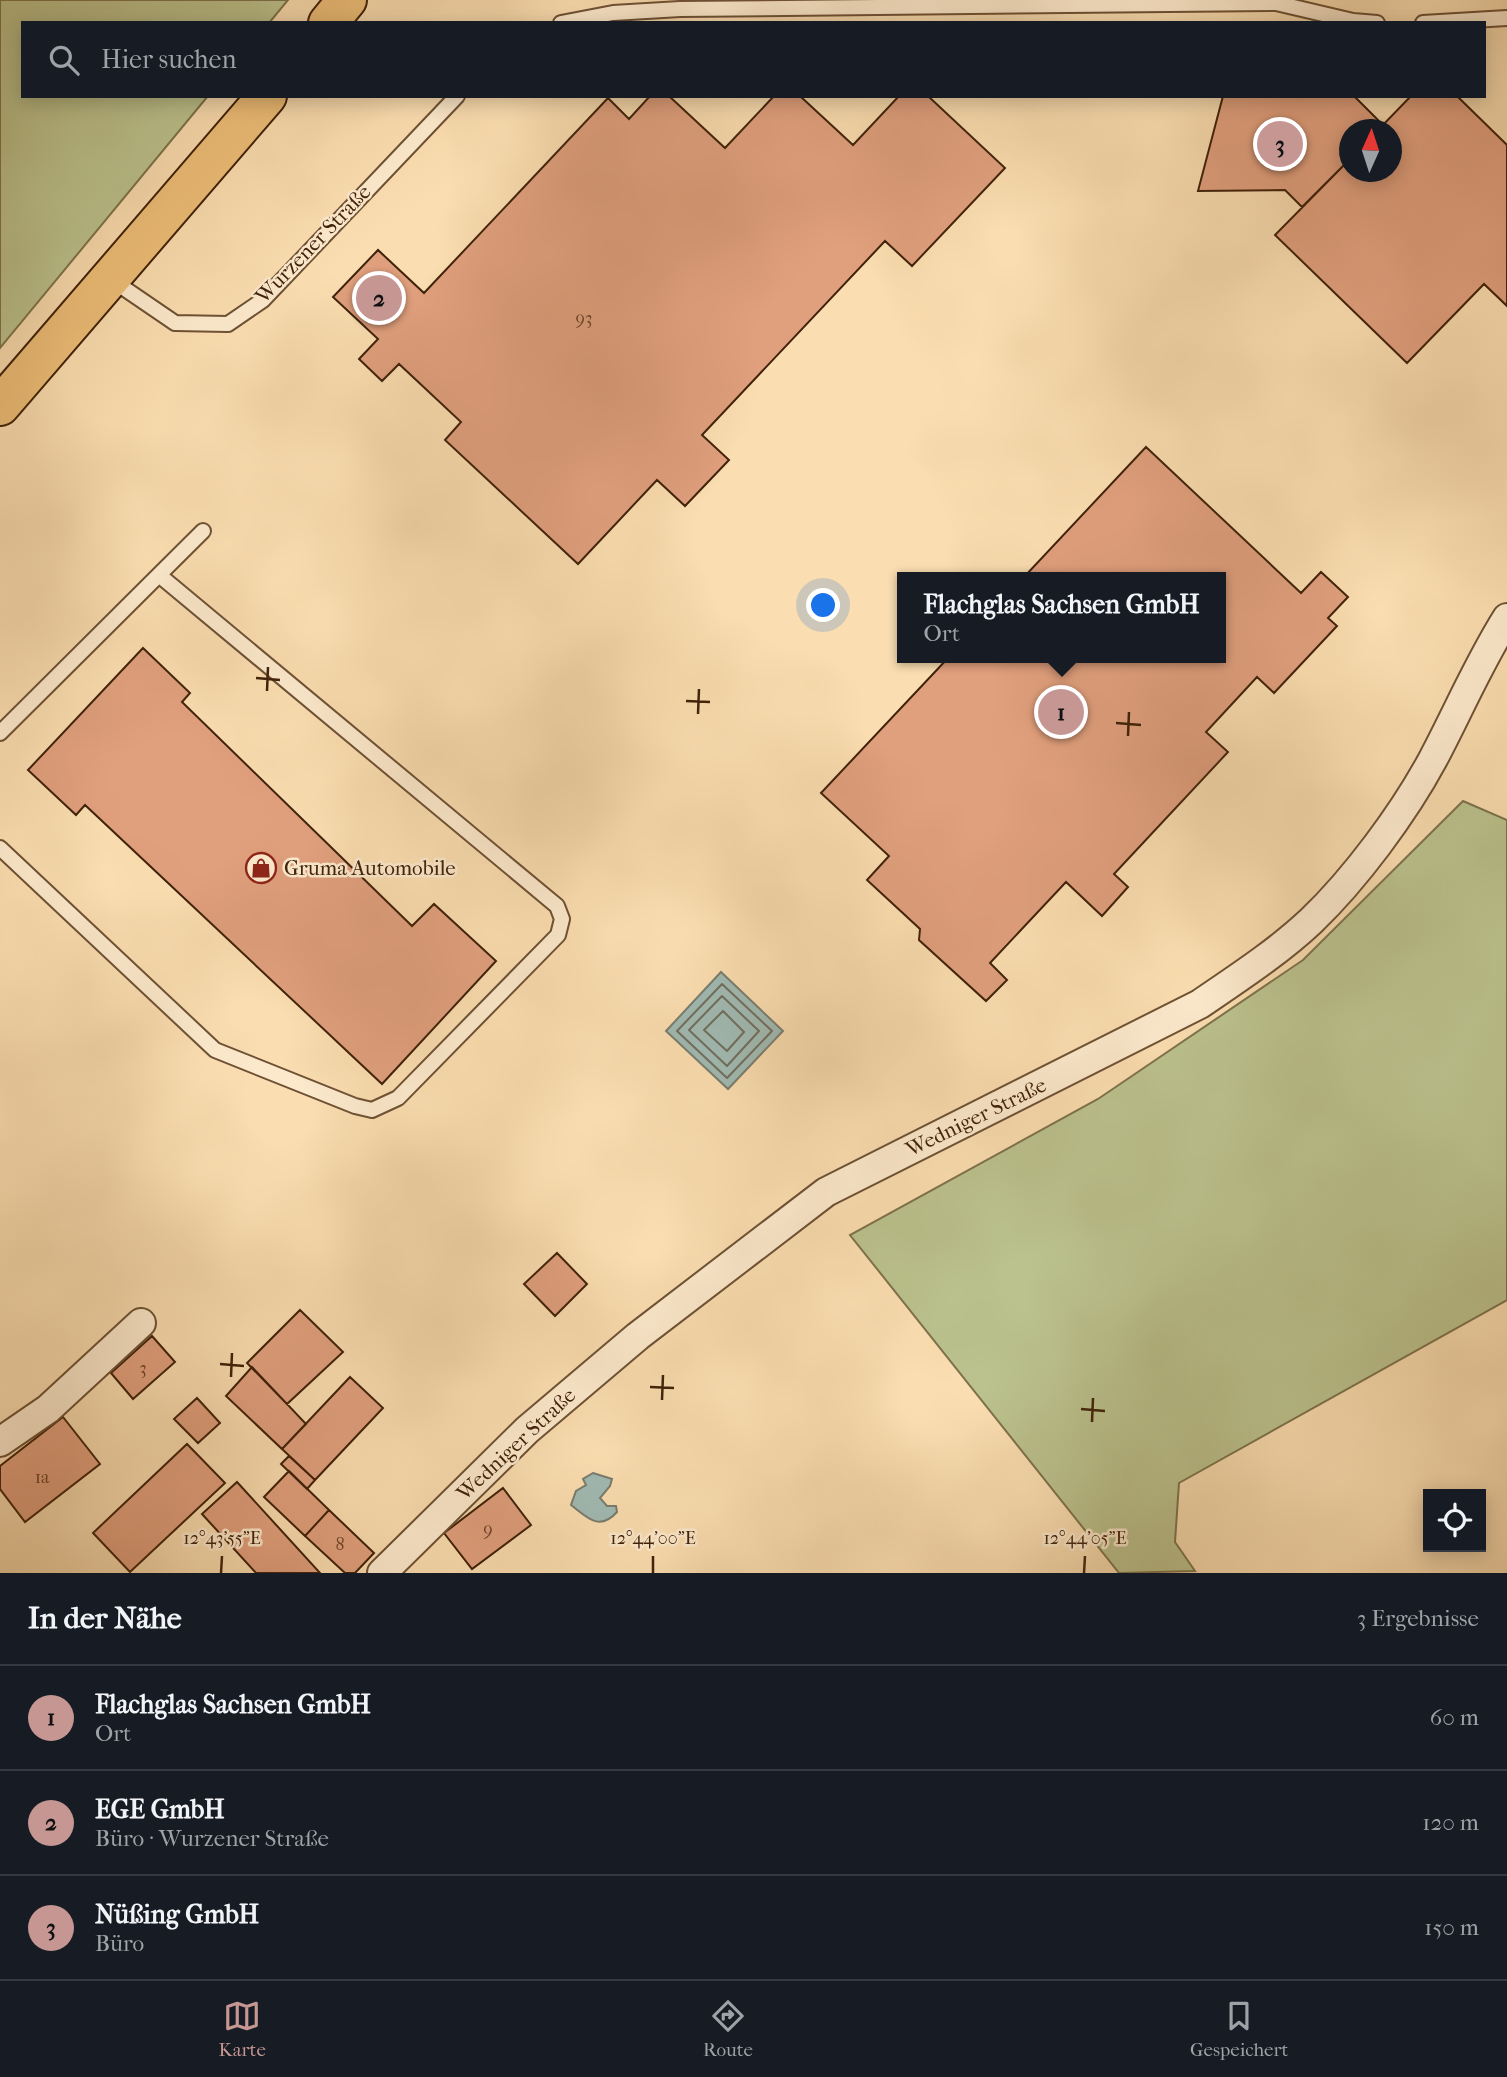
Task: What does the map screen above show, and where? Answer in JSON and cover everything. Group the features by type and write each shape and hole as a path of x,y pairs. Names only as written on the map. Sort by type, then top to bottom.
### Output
{"main road":[{"path":"330,21 347,0"},
{"path":"0,406 265,98"}],"street":[{"name":"Wedniger Straße","path":"382,1573 537,1422 638,1336 826,1192 1200,1003 1256,966 1311,922 1369,854 1432,761 1478,664 1507,618"},
{"path":"0,1442 48,1409 141,1323"}],"lane":[{"path":"571,21 613,13 680,9 1262,3 1366,21"},
{"path":"1457,21 1507,18"},
{"name":"Wurzener Straße","path":"111,279 175,323 228,324 263,300 455,98"},
{"path":"0,733 203,531"},
{"path":"0,848 215,1050 355,1106 372,1110 398,1098 558,935 562,919 557,906 159,575"}],"green space":[{"path":"0,0 288,0 271,21 21,21 21,98 206,98 0,348"},
{"path":"1463,801 1507,820 1507,1300 1179,1483 1175,1542 1195,1571 1119,1573 850,1235 1098,1099 1303,960"}],"water":[{"path":"721,972 783,1031 728,1089 666,1031"},
{"path":"593,1473 612,1479 600,1498 607,1506 616,1506 617,1512 611,1518 599,1522 588,1518 571,1505 576,1491 586,1485 583,1479"}],"building":[{"path":"608,98 629,119 648,98 671,98 725,148 772,98 802,98 853,145 897,98 930,98 1005,168 912,266 885,241 702,435 729,460 685,506 657,480 578,564 445,440 461,422 399,364 382,381 359,359 378,339 333,297 378,250 424,293"},
{"path":"1222,98 1356,98 1377,119 1339,119 1339,170 1302,207 1285,190 1198,191"},
{"path":"1409,98 1459,98 1507,145 1507,306 1484,284 1407,363 1275,235 1339,170 1339,182 1402,182 1402,119 1389,119"},
{"path":"1146,447 1301,593 1321,572 1348,597 1328,618 1337,626 1274,693 1257,677 1206,732 1228,752 1114,874 1128,887 1102,916 1066,882 990,963 1007,980 986,1001 919,940 920,929 867,880 889,856 821,793 943,663 1226,663 1226,572 1029,572"},
{"path":"143,648 190,693 182,702 412,926 434,904 496,961 382,1084 85,805 76,815 28,770"},
{"path":"557,1253 587,1284 555,1316 524,1284"},
{"path":"300,1310 343,1352 287,1404 247,1363"},
{"path":"152,1336 175,1362 133,1399 111,1373"},
{"path":"252,1367 306,1424 282,1449 226,1396"},
{"path":"350,1377 383,1408 315,1480 282,1449"},
{"path":"197,1398 220,1423 198,1443 174,1419"},
{"path":"63,1417 100,1464 25,1522 0,1489 0,1466"},
{"path":"187,1444 225,1483 130,1572 93,1533"},
{"path":"289,1456 315,1480 307,1489 281,1464"},
{"path":"289,1471 329,1510 305,1536 264,1497"},
{"path":"237,1482 320,1573 256,1573 202,1514"},
{"path":"503,1488 531,1525 472,1569 444,1533"},
{"path":"329,1510 374,1553 355,1573 345,1573 305,1536"}],"place":[{"name":"Nüßing GmbH","path":"1280,144"},
{"name":"EGE GmbH","path":"379,298"},
{"name":"Flachglas Sachsen GmbH","path":"1061,712"},
{"name":"Gruma Automobile","path":"261,868"}]}
